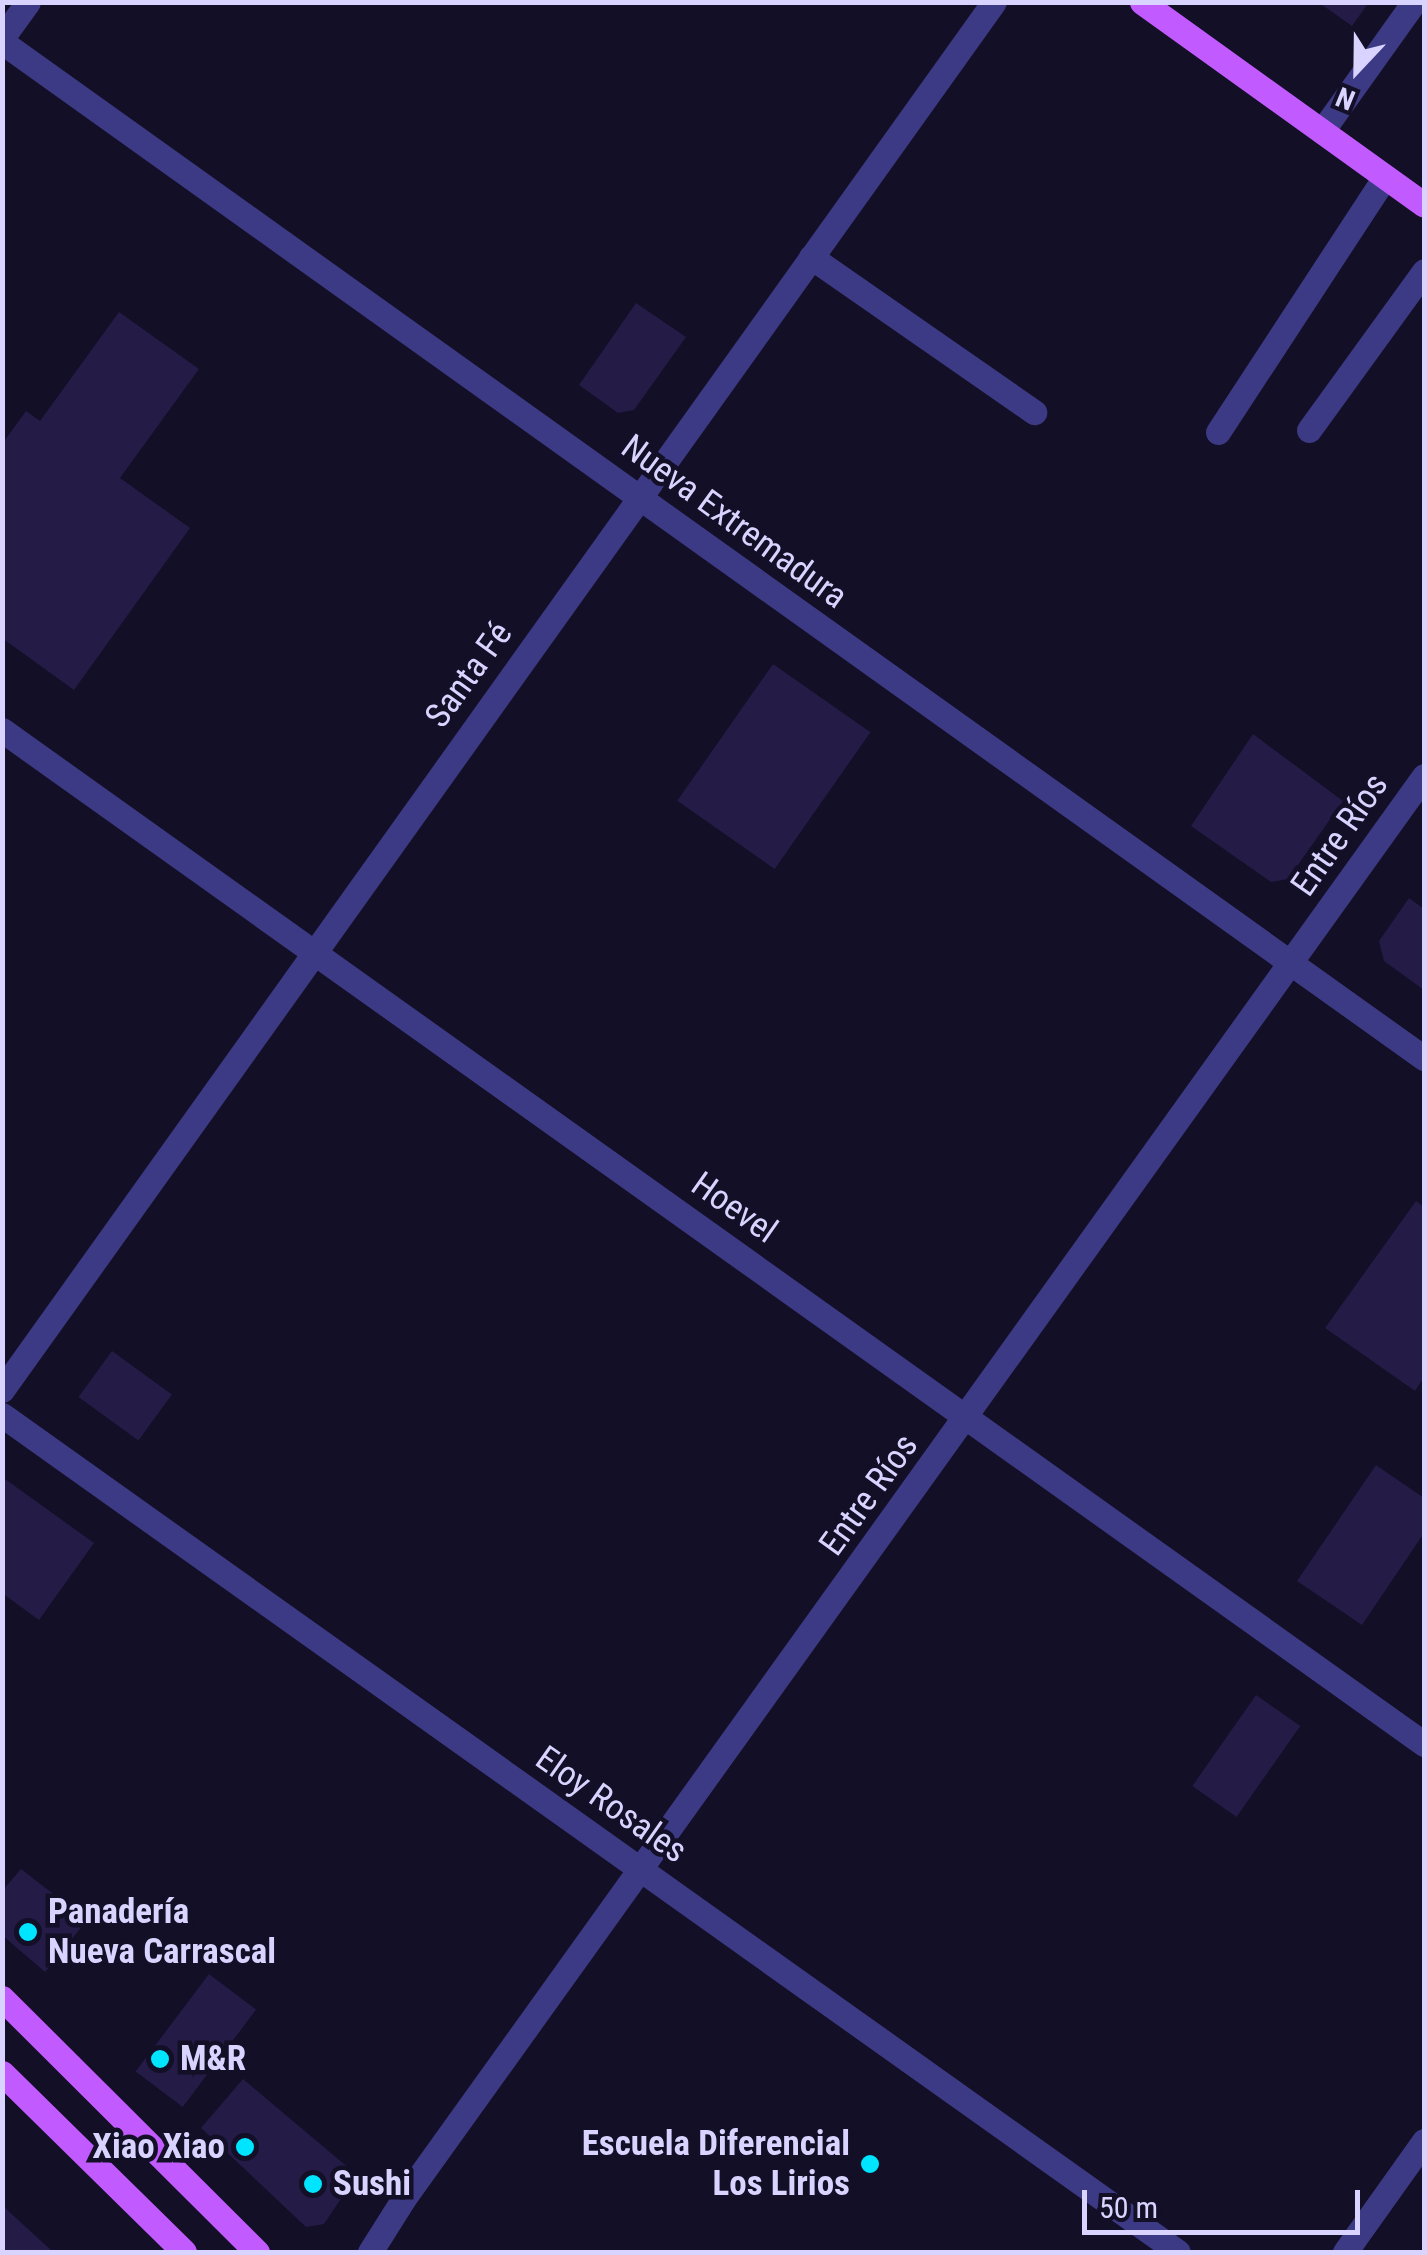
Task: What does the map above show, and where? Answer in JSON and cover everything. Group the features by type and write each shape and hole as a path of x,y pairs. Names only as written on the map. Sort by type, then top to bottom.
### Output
{"main road":[{"path":"1142,2 1424,205"},
{"path":"2,1998 258,2252"},
{"path":"2,2073 184,2252"}],"street":[{"path":"2,40 28,2"},
{"name":"Santa Fé","path":"2,1390 994,2"},
{"path":"1322,132 1414,2"},
{"name":"Nueva Extremadura","path":"2,40 1424,1058"},
{"path":"1218,432 1385,177"},
{"path":"812,258 1034,412"},
{"path":"1310,430 1424,270"},
{"name":"Hoevel","path":"2,730 1424,1744"},
{"name":"Entre Ríos","path":"370,2252 404,2198 968,1418 1424,776"},
{"name":"Eloy Rosales","path":"2,1416 1178,2252"},
{"path":"1345,2252 1424,2141"}],"building":[{"path":"1318,2 1369,2 1352,26"},
{"path":"636,303 686,337 634,410 618,413 579,385"},
{"path":"119,312 199,369 120,478 190,528 74,690 2,638 2,444 26,411 40,421"},
{"path":"773,664 870,732 775,869 677,801"},
{"path":"1253,734 1343,801 1288,879 1271,882 1191,826"},
{"path":"1409,898 1424,909 1424,990 1384,961 1379,941"},
{"path":"1416,1201 1424,1207 1424,1377 1415,1391 1325,1328"},
{"path":"112,1351 172,1394 138,1441 78,1397"},
{"path":"1376,1465 1424,1498 1424,1533 1362,1625 1297,1581"},
{"path":"5,1479 94,1543 39,1620 2,1593"},
{"path":"1256,1695 1300,1726 1237,1817 1192,1786"},
{"path":"21,1869 87,1920 45,1972 2,1935 2,1891"},
{"path":"209,1974 256,2010 183,2107 136,2071"},
{"path":"243,2079 357,2175 324,2224 306,2227 201,2128"},
{"path":"2,2205 53,2252 2,2252"}],"place":[{"name":"Panadería Nueva Carrascal","path":"28,1932"},
{"name":"M&R","path":"160,2059"},
{"name":"Xiao Xiao","path":"245,2147"},
{"name":"Escuela Diferencial Los Lirios","path":"870,2164"},
{"name":"Sushi","path":"313,2184"}]}
